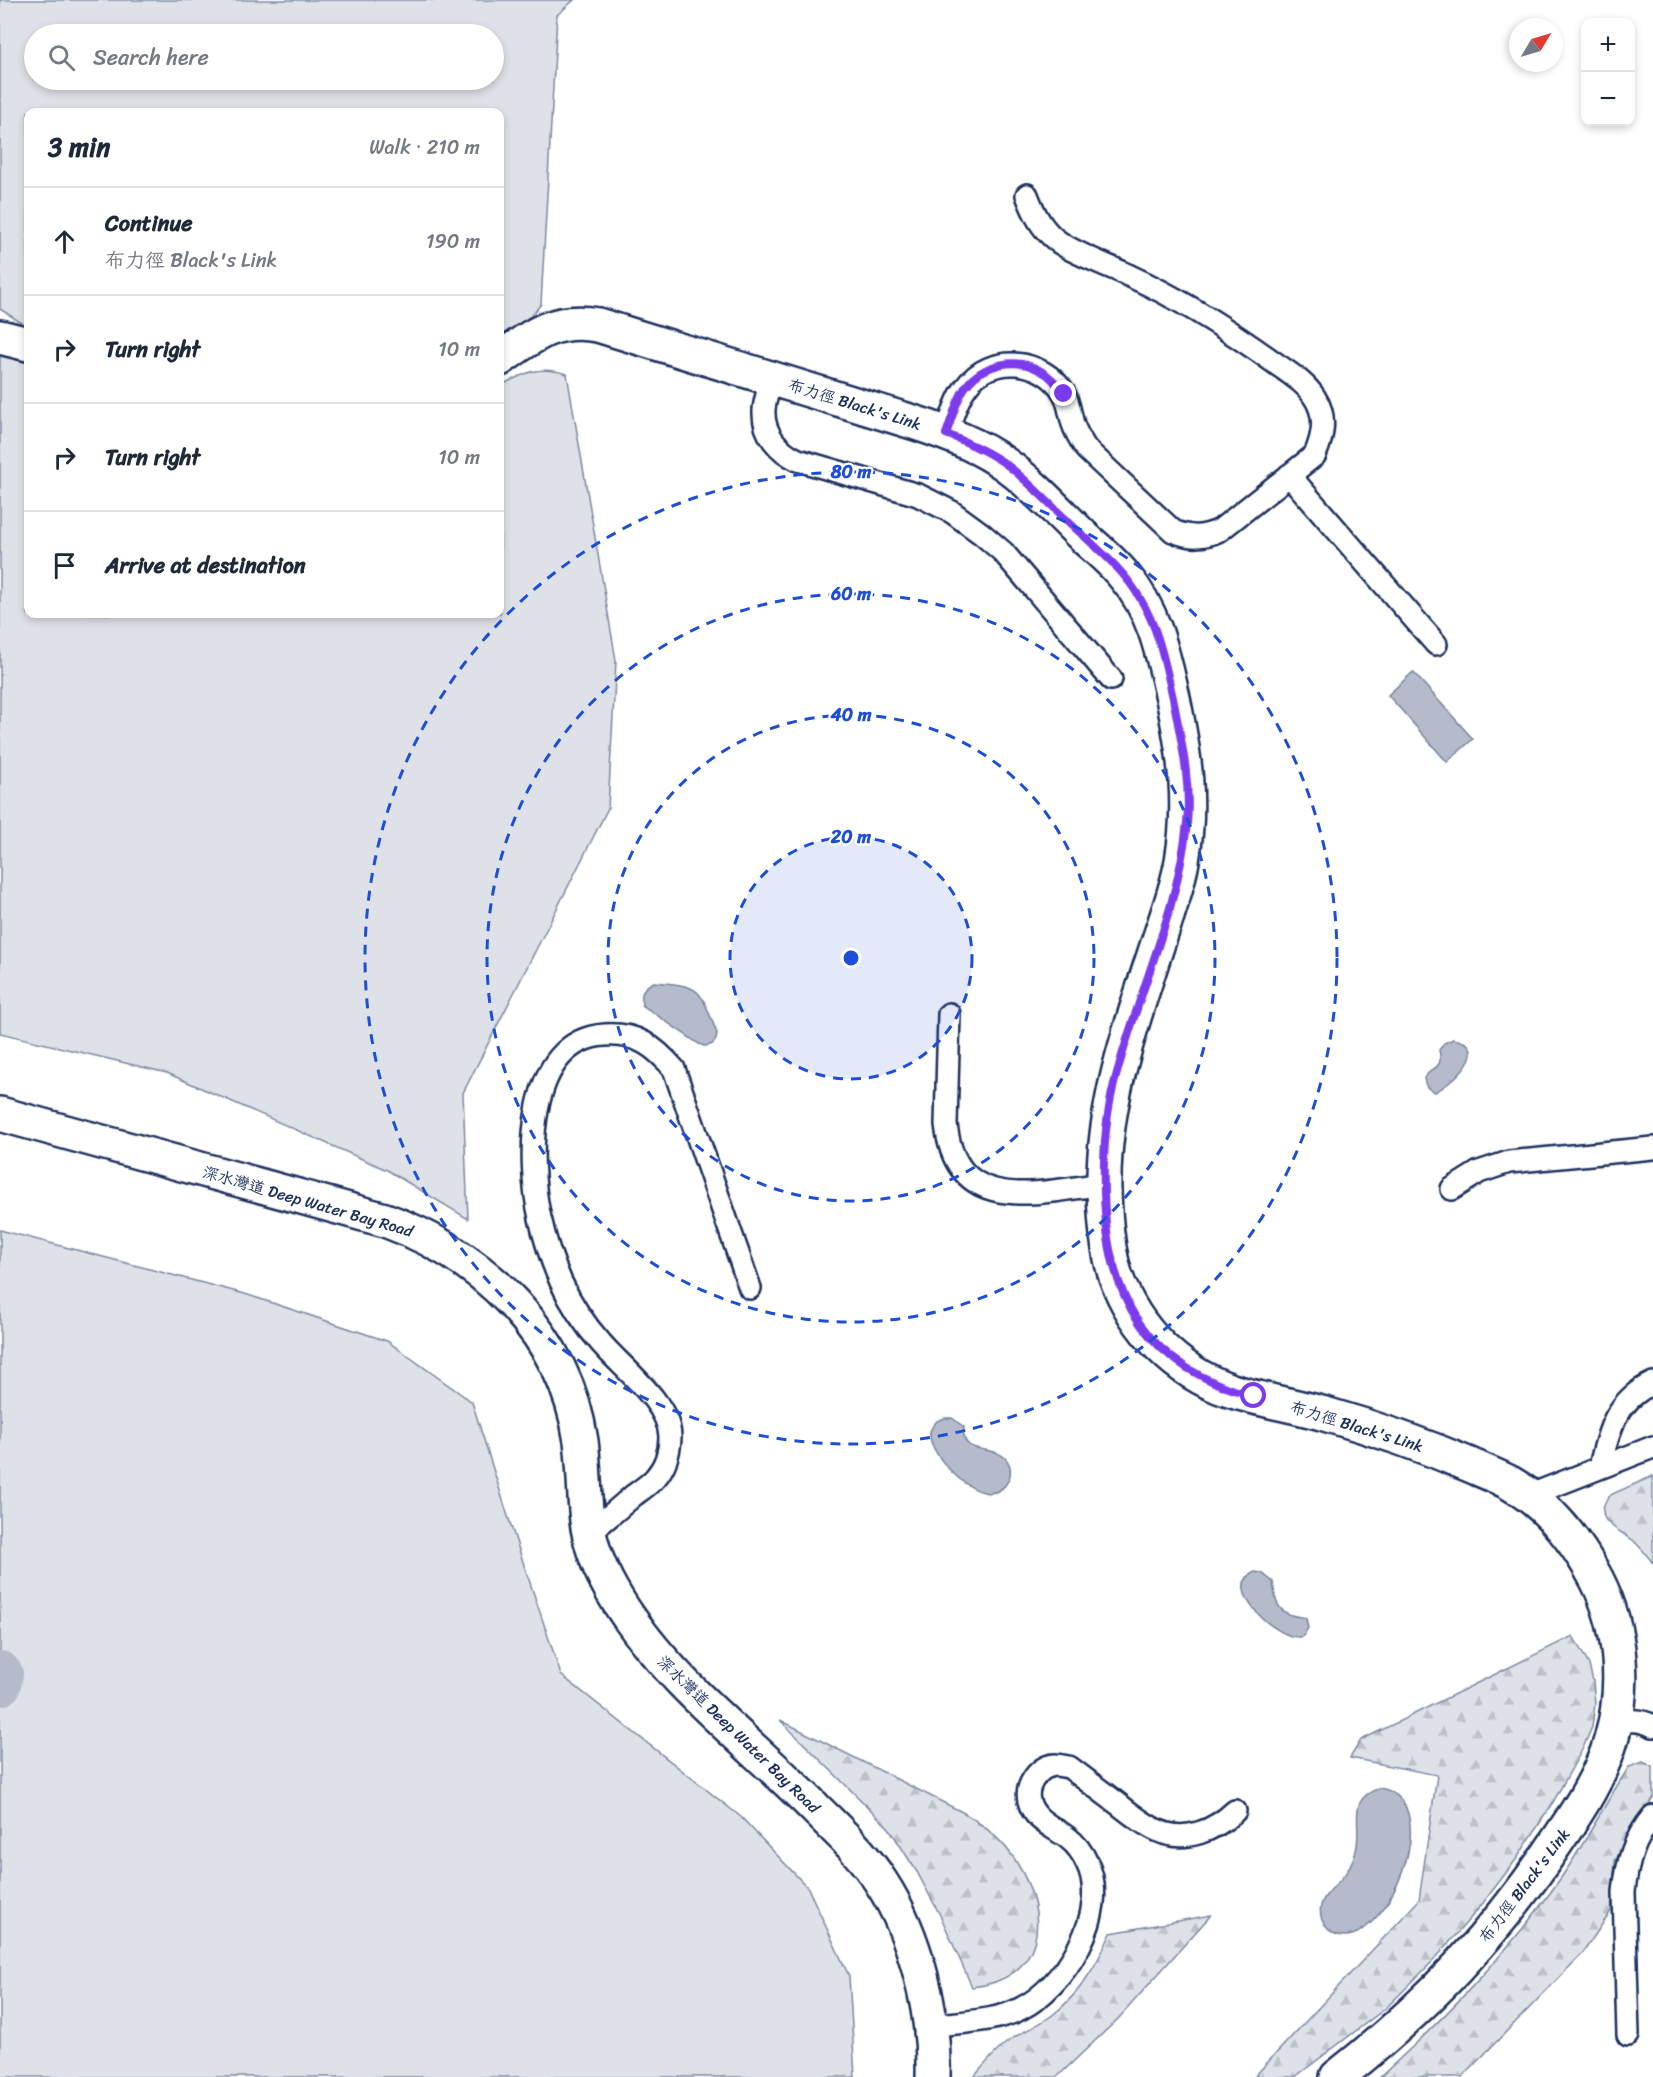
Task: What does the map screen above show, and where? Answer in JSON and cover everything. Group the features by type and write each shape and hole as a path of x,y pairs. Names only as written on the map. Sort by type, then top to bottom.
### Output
{"street":[{"name":"布力徑 Black's Link","path":"504,356 544,329 565,323 581,322 598,325 772,378 946,434 971,444 1008,466 1111,562 1141,599 1162,649 1183,747 1188,790 1182,861 1172,899 1126,1040 1113,1087 1106,1134 1104,1184 1108,1246 1123,1295 1136,1318 1152,1338 1173,1359 1198,1376 1225,1389 1328,1415 1380,1431 1446,1455 1510,1484 1528,1496 1563,1529 1584,1556 1601,1587 1612,1617 1618,1647 1619,1679 1611,1741 1599,1770 1571,1821 1503,1917 1464,1962 1423,2005 1336,2077"},
{"path":"0,336 24,343"},
{"name":"深水灣道 Deep Water Bay Road","path":"0,1114 385,1220 419,1233 457,1255 494,1285 523,1313 564,1376 580,1435 589,1533 606,1581 653,1650 710,1709 837,1830 882,1883 898,1913 922,1982 933,2048 933,2077"}],"lane":[{"path":"946,434 958,400 966,386 977,374 992,366 1000,365 1025,364 1041,370 1064,394 1077,436 1086,449 1173,531 1185,536 1198,537 1220,530 1315,455 1321,442 1323,427 1321,413 1317,400 1309,389 1246,342 1191,308 1133,277 1058,242 1045,230 1034,214 1027,195"},
{"path":"772,378 763,410 765,422 775,444 785,454 798,460 918,495 952,512 1003,552 1112,679"},
{"path":"1289,475 1436,644"},
{"path":"949,1014 946,1124 948,1142 954,1159 965,1173 979,1185 997,1192 1016,1194 1104,1184"},
{"path":"589,1533 655,1478 664,1465 669,1450 670,1434 666,1418 658,1402 599,1342 579,1313 561,1282 548,1250 539,1216 534,1174 534,1143 541,1092 558,1057 576,1044 597,1036 619,1034 641,1040 660,1052 674,1069 750,1288"},
{"path":"1452,1189 1479,1172 1509,1162 1653,1148"},
{"path":"1600,1467 1609,1430 1619,1412 1632,1396 1653,1383"},
{"path":"1528,1496 1653,1448"},
{"path":"1614,1723 1631,1720 1653,1726"},
{"path":"930,2026 997,2017 1020,2010 1033,2001 1059,1975 1081,1945 1088,1928 1094,1895 1093,1878 1080,1850 1068,1838 1046,1825 1035,1814 1028,1801 1030,1785 1039,1772 1054,1765 1069,1767 1144,1823 1161,1832 1179,1835 1209,1830 1223,1822 1234,1811"},
{"path":"1628,2035 1624,1892 1626,1868 1633,1845 1653,1816"}],"green space":[{"path":"0,0 574,0 557,15 541,304 532,315 504,334 504,108 24,108 24,324 0,309"},
{"path":"0,342 24,349 24,618 504,618 504,384 540,370 567,374 616,660 608,808 463,1093 468,1219 387,1170 167,1073 0,1033"},
{"path":"0,1230 245,1294 387,1341 472,1402 561,1675 741,1817 808,1888 849,1976 855,2077 0,2077"},
{"path":"1653,1476 1653,1563 1634,1541 1608,1523 1603,1511 1610,1495"},
{"path":"1573,1636 1589,1665 1593,1681 1595,1704 1592,1727 1552,1804 1518,1857 1480,1907 1435,1959 1386,2008 1295,2077 1254,2077 1419,1900 1437,1775 1350,1758 1361,1740"},
{"path":"780,1720 964,1813 1000,1841 1012,1855 1028,1884 1037,1924 1034,1942 1027,1958 1014,1972 996,1982 972,1987 941,1917 917,1872 889,1828"},
{"path":"1643,1762 1653,1767 1653,1797 1615,1861 1611,1911 1583,1953 1462,2077 1380,2077 1456,2004 1525,1926 1567,1869 1629,1767"},
{"path":"1211,1915 1118,2019 1057,2077 974,2077 1005,2044 1050,2017 1073,1996 1094,1966 1111,1933"}],"water":[{"path":"1413,672 1473,739 1447,762 1388,695"},
{"path":"654,982 682,985 697,992 702,998 717,1033 714,1043 707,1046 699,1044 642,1005 643,991"},
{"path":"1453,1039 1465,1043 1470,1049 1471,1056 1460,1073 1435,1092 1427,1087 1424,1078 1439,1064 1439,1050 1444,1043"},
{"path":"952,1418 964,1427 964,1438 968,1444 999,1454 1006,1459 1010,1467 1009,1478 997,1492 985,1492 972,1487 947,1467 937,1454 931,1442 930,1432 937,1421"},
{"path":"1255,1572 1262,1573 1273,1582 1277,1602 1282,1610 1291,1615 1306,1618 1308,1628 1303,1636 1281,1632 1257,1613 1248,1601 1244,1590 1246,1579"},
{"path":"1380,1788 1400,1799 1409,1818 1409,1844 1402,1872 1390,1898 1374,1920 1356,1933 1338,1935 1323,1923 1320,1913 1322,1901 1342,1878 1355,1854 1358,1807 1362,1799"}],"waterway":[{"path":"0,1672 2,1674 0,1685"}],"route":[{"path":"1064,394 1041,370 1025,364 1009,363 992,366 977,374 966,386 958,400 946,434 963,440 1008,466 1111,562 1141,599 1162,649 1185,757 1188,790 1187,822 1182,861 1172,899 1113,1087 1106,1134 1104,1172 1108,1246 1123,1295 1136,1318 1152,1338 1173,1359 1198,1376 1225,1389 1254,1396"}]}
